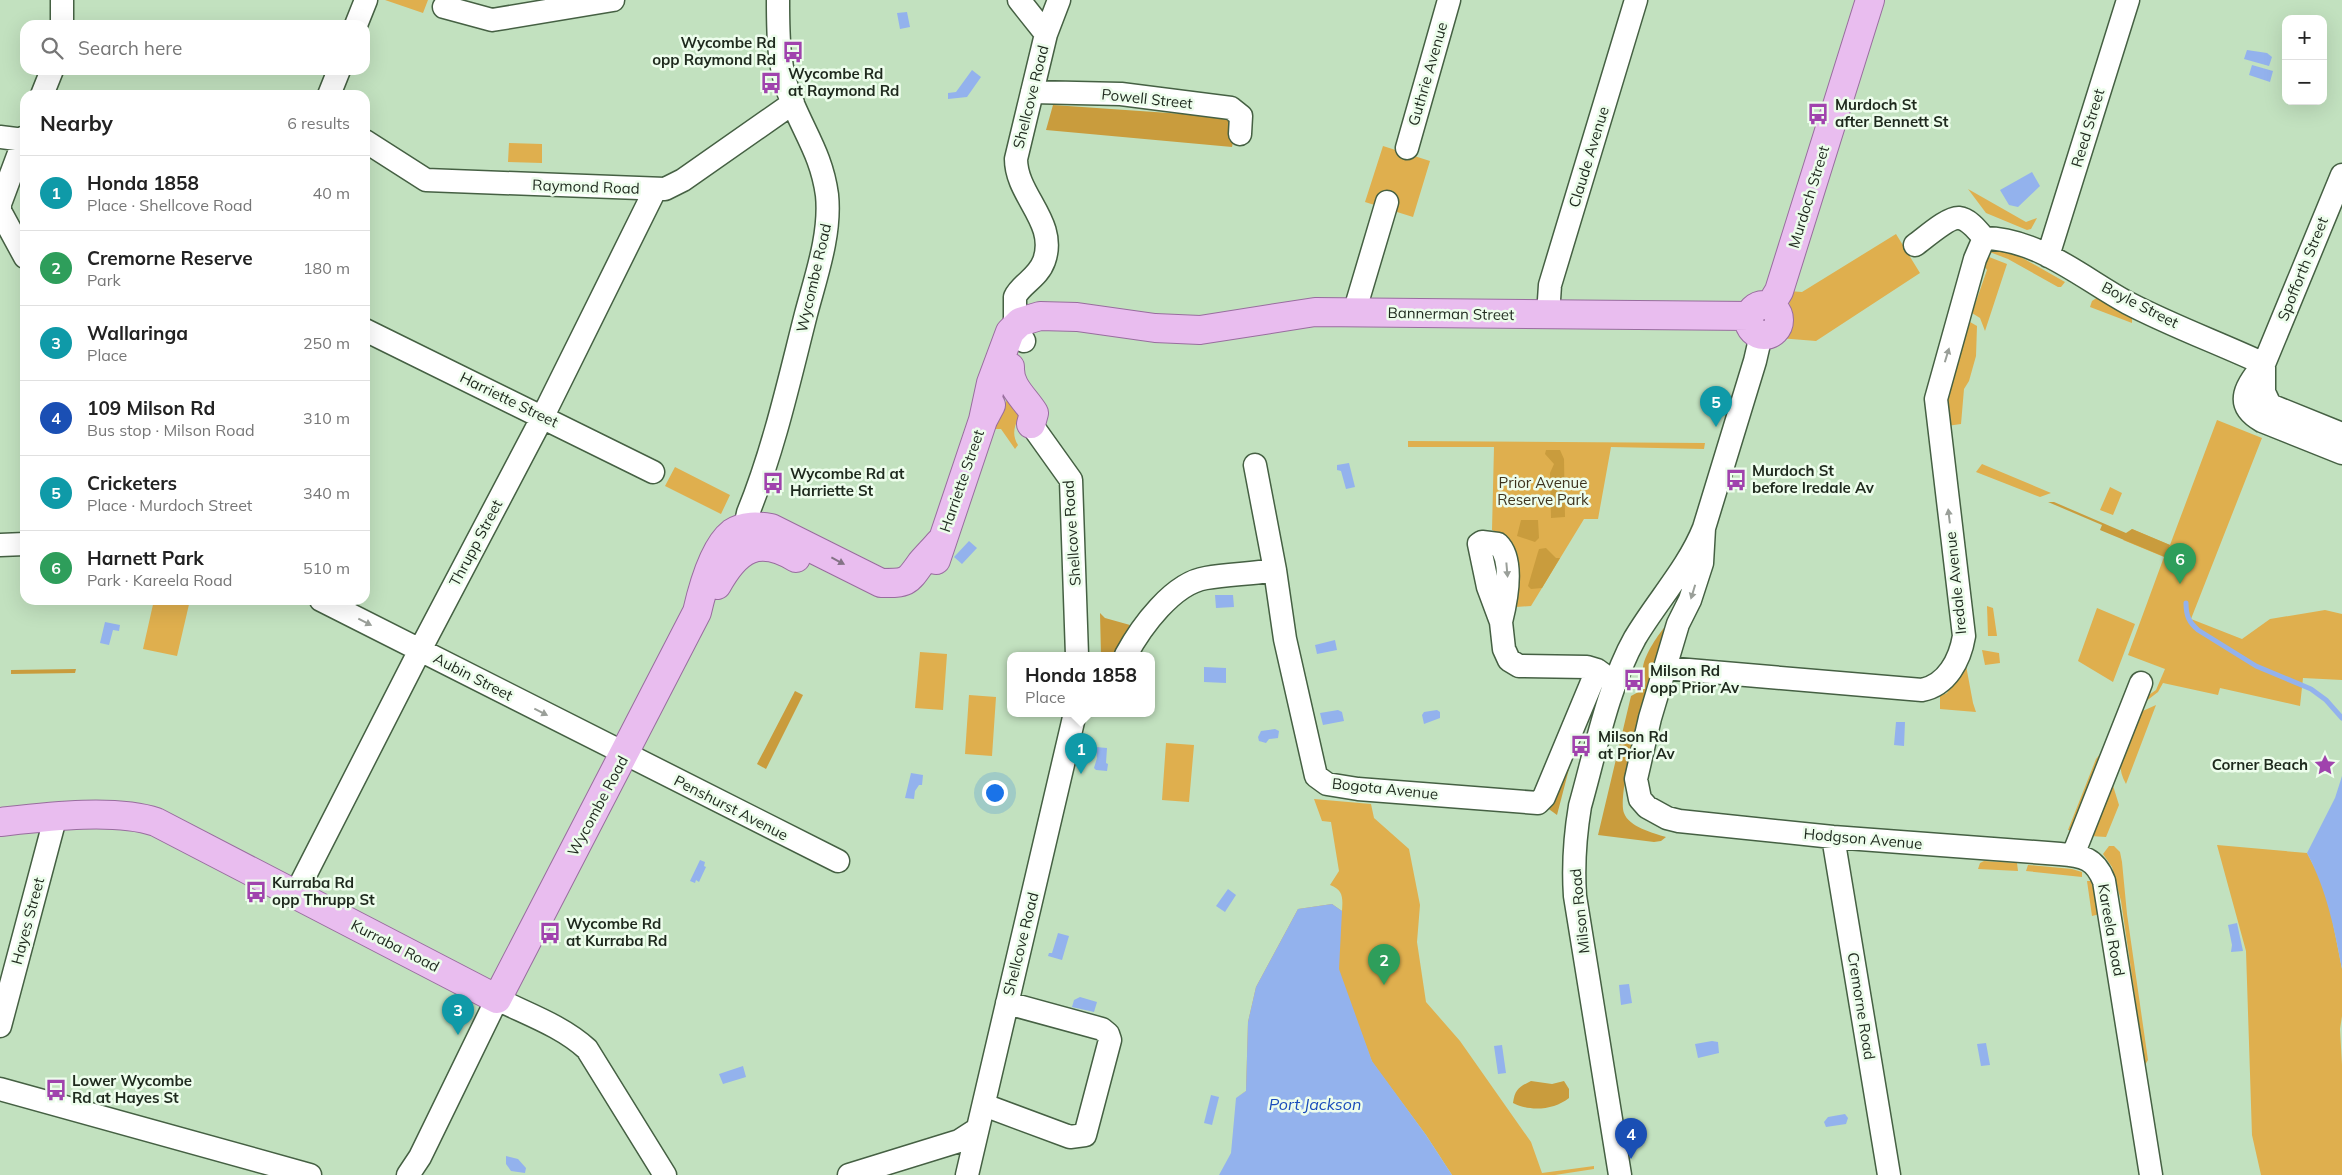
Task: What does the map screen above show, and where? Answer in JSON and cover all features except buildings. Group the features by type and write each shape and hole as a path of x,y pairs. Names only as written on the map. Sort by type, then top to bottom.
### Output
{"main road":[{"name":"Murdoch Street","path":"1760,319 1779,291 1870,0"},
{"name":"Bannerman Street","path":"1027,329 1122,330 1155,328 1204,330 1306,313 1760,319"},
{"name":"Harriette Street","path":"983,420 1027,329"},
{"name":"Harriette Street","path":"746,538 758,546 774,547 855,590 880,596 901,597 921,588 934,567 940,542 983,420 996,366 1008,337 1027,329"},
{"path":"1010,367 1011,379 1015,387 1034,413 1031,424"},
{"name":"Wycombe Road","path":"498,999 697,612 712,595 746,538"},
{"name":"Kurraba Road","path":"0,822 56,816 121,817 151,820 498,999"}],"street":[{"path":"62,0 62,20"},
{"path":"358,20 366,0"},
{"path":"444,7 492,20 613,0"},
{"name":"Wycombe Road","path":"746,538 814,284 828,216 824,176 816,151 793,103 782,73 778,40 778,0"},
{"name":"Shellcove Road","path":"1019,0 1046,34 1017,150 1016,165 1018,175 1043,223 1047,244 1044,261 1030,282 1018,291 1015,297 1027,329"},
{"path":"1046,34 1058,0"},
{"name":"Guthrie Avenue","path":"1407,148 1449,0"},
{"name":"Claude Avenue","path":"1548,315 1550,285 1636,0"},
{"name":"Reed Street","path":"2048,256 2128,0"},
{"path":"44,90 50,75"},
{"path":"332,90 337,75"},
{"name":"Powell Street","path":"1032,92 1121,94 1231,108 1240,116 1240,134"},
{"name":"Raymond Road","path":"370,144 426,180 655,190 665,189 683,180 793,103"},
{"path":"0,137 20,139"},
{"path":"20,150 0,204 0,211 20,248"},
{"name":"Spofforth Street","path":"2264,364 2342,175"},
{"name":"Thrupp Street","path":"295,895 420,650 543,416 655,190"},
{"path":"1354,313 1387,202"},
{"path":"1915,246 1950,219 1960,218 1968,222 1984,238"},
{"name":"Boyle Street","path":"1984,238 2002,238 2019,242 2048,256 2129,303 2264,364"},
{"name":"Iredale Avenue","path":"1665,668 1922,690 1943,681 1961,651 1964,636 1936,399 1938,385 1973,273 1975,259 1984,238"},
{"name":"Murdoch Street","path":"1660,601 1692,552 1704,528 1755,361 1760,319"},
{"name":"Harriette Street","path":"370,332 543,416 653,472"},
{"path":"2264,364 2264,392 2270,405 2342,434"},
{"path":"2264,364 2249,383 2246,393 2245,404 2250,415 2262,422 2342,453"},
{"name":"Shellcove Road","path":"1031,424 1067,471 1072,483 1077,652"},
{"name":"Bogota Avenue","path":"1256,465 1285,639 1316,776 1327,784 1358,789 1538,803 1544,797 1597,670"},
{"name":"Murdoch Street","path":"1656,813 1640,799 1636,779 1640,755 1678,624 1690,600 1702,563 1704,528"},
{"path":"0,545 20,544"},
{"path":"1128,652 1134,640 1165,603 1184,586 1205,578 1275,570"},
{"path":"1660,601 1674,614 1678,624"},
{"name":"Milson Road","path":"1620,1175 1575,896 1574,870 1580,806 1615,684 1635,638 1660,601"},
{"name":"Aubin Street","path":"331,605 624,754"},
{"path":"1501,622 1504,649 1513,664 1579,667 1597,670 1615,684"},
{"path":"2073,855 2142,682"},
{"name":"Shellcove Road","path":"967,1175 1074,717"},
{"name":"Penshurst Avenue","path":"624,754 838,861"},
{"name":"Hodgson Avenue","path":"1656,813 1667,818 1693,823 1833,837 2073,855"},
{"name":"Hayes Street","path":"0,1026 56,816"},
{"name":"Cremorne Road","path":"1833,837 1889,1175"},
{"name":"Kareela Road","path":"2073,855 2092,862 2100,870 2104,881 2151,1175"},
{"path":"411,1174 498,999"},
{"name":"Kurraba Road","path":"498,999 576,1039 586,1049 665,1175"},
{"path":"984,1106 1070,1137 1084,1135 1110,1040 1108,1034 1102,1029 1007,1003"},
{"path":"0,1089 310,1175"},
{"path":"849,1175 959,1141 976,1130"}],"green space":[{"path":"385,0 428,0 423,13"},
{"path":"509,143 542,144 542,163 508,162"},
{"path":"1383,146 1430,161 1413,217 1365,202"},
{"path":"1968,189 2026,222 2037,218 2031,229 2027,230 1986,213"},
{"path":"1896,234 1920,273 1816,341 1779,338 1789,315 1788,291 1802,292"},
{"path":"1987,251 2012,252 2065,282 2061,287 2058,287 2008,259"},
{"path":"1984,255 2007,264 1985,331 1980,318 1972,313 1987,270 1981,261"},
{"path":"2098,297 2132,316 2132,323 2090,307 2092,301"},
{"path":"1970,322 1977,326 1976,356 1969,381 1964,389 1961,424 1947,426 1945,395"},
{"path":"1009,396 1024,410 1014,431 1018,445 1015,449 1001,429 992,429"},
{"path":"2217,420 2262,438 2191,619 2242,639 2270,619 2325,610 2342,614 2342,680 2303,678 2300,706 2220,688 2218,695 2163,683 2158,692 2145,702 2146,697 2156,690 2165,669 2128,655 2164,557 2123,540 2132,529 2170,545"},
{"name":"Prior Avenue Reserve Park","path":"1408,441 1705,443 1704,449 1611,447 1598,519 1584,519 1531,606 1516,607 1514,574 1510,552 1506,542 1492,530 1494,447 1408,447"},
{"path":"1982,464 2051,493 2040,497 1976,472"},
{"path":"675,467 730,495 721,514 665,486"},
{"path":"2110,487 2122,493 2113,515 2100,510"},
{"path":"153,605 189,605 177,656 143,649"},
{"path":"1987,606 1993,608 1997,636 1988,636"},
{"path":"2097,608 2135,624 2113,682 2078,661"},
{"path":"1982,650 1999,653 2000,663 1985,665"},
{"path":"920,652 947,654 943,710 915,708"},
{"path":"1965,660 1976,712 1940,709 1940,696 1947,693"},
{"path":"969,695 996,697 992,756 965,754"},
{"path":"2156,705 2126,784 2120,766 2125,740 2136,714"},
{"path":"1166,743 1194,745 1189,802 1162,800"},
{"path":"2100,754 2105,754 2073,831 2068,830 2096,759"},
{"path":"2110,776 2119,805 2106,837 2090,836"},
{"path":"1314,799 1371,804 1374,818 1409,849 1420,905 1417,942 1426,1002 1460,1041 1531,1142 1542,1173 1594,1166 1594,1169 1555,1175 1452,1175 1426,1135 1372,1062 1356,1019 1236,1098 1246,1091 1248,1022 1256,987 1298,909 1332,904 1342,911 1340,892 1330,885 1339,871 1331,822 1322,821"},
{"path":"2217,845 2307,853 2320,878 2331,913 2342,969 2342,1016 2340,1029 2342,1065 2342,1175 2261,1175 2252,1135 2246,951"},
{"path":"2109,846 2114,846 2120,852 2122,862 2127,914 2148,1060 2145,1065 2121,901 2112,867 2103,854"},
{"path":"1984,861 2017,863 2018,871 1978,869 1980,863"},
{"path":"2028,865 2072,869 2082,872 2082,877 2026,871"},
{"path":"2087,881 2091,881 2100,914 2092,916"}],"shaded area":[{"path":"1053,105 1227,117 1236,128 1232,147 1046,130"},
{"path":"1546,450 1560,450 1564,459 1565,517 1551,518 1550,473 1554,464 1545,454"},
{"path":"2048,502 2054,502 2126,533 2132,529 2170,545 2165,557 2100,530 2102,525"},
{"path":"1521,520 1538,520 1539,538 1535,542 1517,536"},
{"path":"1546,548 1556,558 1560,558 1542,588 1531,589 1528,586 1539,549"},
{"path":"1100,613 1105,618 1130,625 1116,652 1101,652"},
{"path":"1664,628 1631,752 1625,778 1623,799 1624,813 1631,822 1642,829 1666,837 1661,841 1654,842 1598,835 1631,696 1644,689 1643,665 1647,654"},
{"path":"76,669 75,673 11,674 11,670"},
{"path":"795,691 803,695 766,769 757,764"},
{"path":"1576,742 1557,815 1546,807"},
{"path":"1531,1081 1552,1084 1564,1081 1569,1089 1569,1098 1556,1105 1534,1109 1513,1103 1518,1089"}],"water":[{"path":"907,12 910,27 900,29 897,13"},
{"path":"2247,50 2267,53 2272,57 2269,66 2244,59"},
{"path":"2252,65 2273,71 2270,82 2249,75"},
{"path":"972,70 981,77 967,97 948,99 948,93 956,92"},
{"path":"2032,172 2040,186 2018,207 2009,205 2000,190"},
{"path":"1349,463 1355,487 1346,489 1341,471 1337,470 1337,465"},
{"path":"969,541 977,548 962,564 954,557"},
{"path":"1215,595 1233,595 1234,607 1216,608"},
{"path":"105,622 120,625 119,631 113,630 109,645 100,643"},
{"path":"1335,640 1337,650 1317,654 1315,645"},
{"path":"1204,667 1226,668 1226,683 1204,682"},
{"path":"1338,710 1342,712 1344,721 1323,725 1320,713"},
{"path":"1437,710 1440,712 1440,718 1424,724 1422,715 1424,712"},
{"path":"1896,722 1905,722 1904,746 1894,745"},
{"path":"1275,729 1279,731 1278,738 1269,739 1266,743 1259,741 1258,737 1261,731"},
{"path":"1096,747 1107,748 1107,771 1094,768 1097,758"},
{"path":"911,773 923,775 922,785 919,785 915,791 914,799 905,798"},
{"path":"2342,776 2342,969 2325,895 2307,853 2335,798"},
{"path":"700,860 705,862 704,866 706,867 699,882 696,880 695,883 690,881"},
{"path":"1228,889 1236,895 1225,912 1216,906"},
{"name":"Port Jackson","path":"1332,904 1342,911 1339,969 1372,1061 1426,1135 1452,1175 1219,1175 1231,1153 1236,1098 1246,1091 1248,1022 1256,987 1298,909"},
{"path":"2237,923 2243,951 2231,952 2232,945 2228,925"},
{"path":"1058,933 1069,936 1062,960 1048,956 1049,953 1052,953"},
{"path":"1629,984 1632,1003 1621,1005 1619,985"},
{"path":"1080,997 1097,1002 1094,1012 1072,1007 1074,1000"},
{"path":"1712,1041 1718,1042 1719,1053 1698,1058 1695,1044"},
{"path":"1986,1043 1990,1065 1981,1066 1977,1044"},
{"path":"1502,1045 1506,1073 1498,1074 1494,1046"},
{"path":"743,1066 746,1077 723,1084 719,1074"},
{"path":"1211,1095 1219,1097 1212,1125 1204,1123"},
{"path":"1845,1114 1848,1118 1846,1124 1826,1127 1824,1122 1828,1117"},
{"path":"506,1156 518,1159 526,1168 525,1173 511,1171 506,1164"}],"waterway":[{"path":"2186,603 2189,618 2198,630 2256,666 2311,689 2326,700 2342,718"}],"place":[{"name":"Wycombe Rd opp Raymond Rd","path":"793,52"},
{"name":"Wycombe Rd at Raymond Rd","path":"771,83"},
{"name":"Murdoch St after Bennett St","path":"1818,114"},
{"name":"Cricketers","path":"1716,427"},
{"name":"Murdoch St before Iredale Av","path":"1736,480"},
{"name":"Wycombe Rd at Harriette St","path":"773,483"},
{"name":"Harnett Park","path":"2180,584"},
{"name":"Milson Rd opp Prior Av","path":"1634,680"},
{"name":"Milson Rd at Prior Av","path":"1581,746"},
{"name":"Corner Beach","path":"2325,765"},
{"name":"Honda 1858","path":"1081,774"},
{"name":"Kurraba Rd opp Thrupp St","path":"256,892"},
{"name":"Wycombe Rd at Kurraba Rd","path":"550,933"},
{"name":"Cremorne Reserve","path":"1384,985"},
{"name":"Wallaringa","path":"458,1035"},
{"name":"Lower Wycombe Rd at Hayes St","path":"56,1090"},
{"name":"109 Milson Rd","path":"1631,1159"}]}
